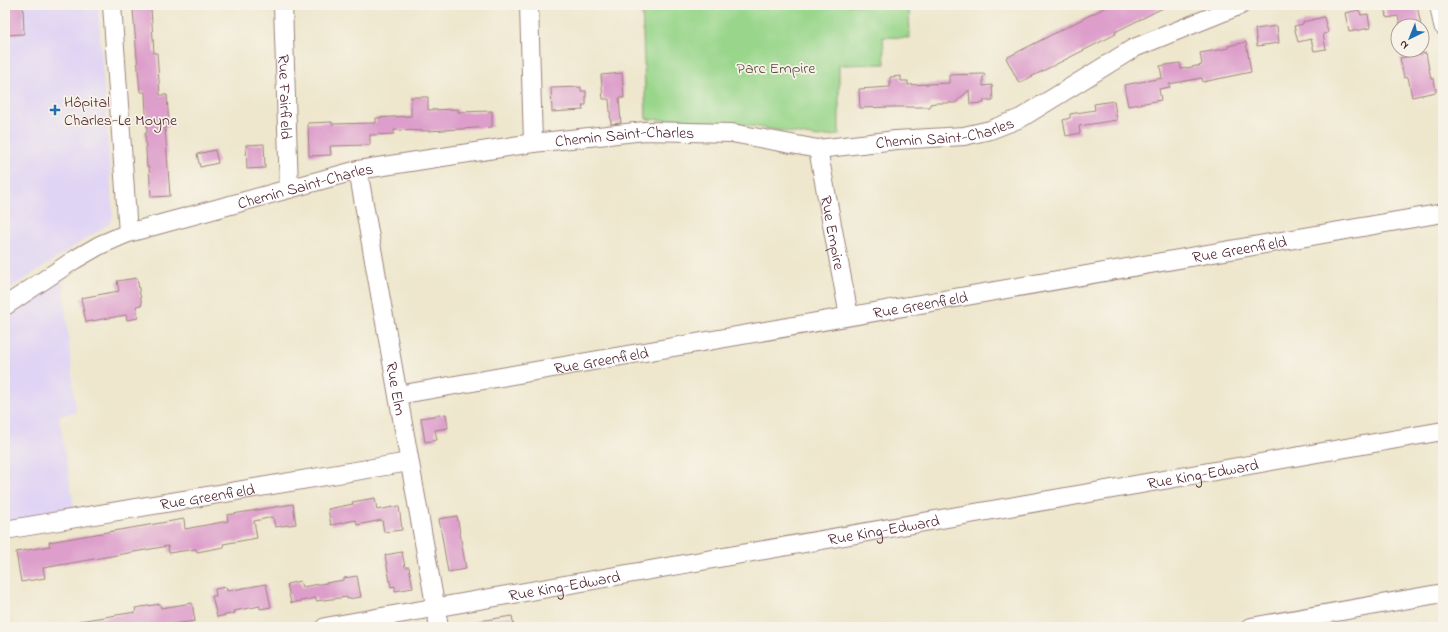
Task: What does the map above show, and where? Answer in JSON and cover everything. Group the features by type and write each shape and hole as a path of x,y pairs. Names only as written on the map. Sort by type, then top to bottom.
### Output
{"street":[{"path":"112,5 128,233"},
{"name":"Rue Fairfield","path":"283,5 289,189"},
{"path":"529,5 533,142"},
{"name":"Chemin Saint-Charles","path":"5,306 74,260 100,245 128,233 358,170 533,142 645,131 732,133 818,150 896,140 964,136 990,130 1021,118 1134,48 1241,5"},
{"path":"1439,5 1443,26"},
{"name":"Rue Empire","path":"818,150 849,316"},
{"name":"Rue Elm","path":"358,170 439,627"},
{"name":"Rue Greenfield","path":"398,395 1443,213"},
{"name":"Rue King-Edward","path":"325,627 1443,431"},
{"name":"Rue Greenfield","path":"5,530 409,462"},
{"path":"1251,627 1443,593"}],"shaded area":[{"name":"Hôpital Charles-Le Moyne","path":"5,5 98,5 113,216 110,223 5,292"},
{"path":"62,275 76,412 59,416 75,511 5,523 5,317"}],"green space":[{"name":"Parc Empire","path":"642,5 909,5 910,38 883,37 885,64 839,65 839,135 818,137 738,124 646,119"}],"building":[{"path":"5,5 23,5 24,34 5,35"},
{"path":"1110,5 1169,5 1115,32 1116,34 1019,83 1006,58"},
{"path":"1385,5 1417,5 1419,18 1398,18 1398,16 1387,18"},
{"path":"151,9 154,53 157,53 160,95 167,95 169,127 165,127 170,196 151,197 145,133 147,133 145,92 140,92 133,10"},
{"path":"1359,10 1361,15 1368,14 1370,28 1349,32 1345,13"},
{"path":"1324,17 1328,33 1323,34 1326,49 1314,51 1311,39 1298,42 1294,26 1303,24 1303,22"},
{"path":"1277,26 1279,43 1257,46 1255,29"},
{"path":"1246,42 1251,72 1203,82 1202,78 1169,84 1170,87 1159,89 1161,100 1128,106 1124,85 1162,78 1160,66 1180,63 1181,69 1202,65 1200,53 1229,48 1228,46"},
{"path":"1400,58 1427,58 1431,79 1434,79 1436,92 1412,97 1408,77 1404,78"},
{"path":"622,73 624,98 619,98 621,123 611,124 609,99 603,99 601,75"},
{"path":"949,75 985,75 983,77 983,86 992,85 993,100 984,100 984,103 970,104 969,90 955,103 936,103 930,104 930,107 860,108 859,89 890,87 890,77 901,76 901,81 908,81 908,85 949,83"},
{"path":"581,87 581,91 586,91 586,105 582,105 583,110 552,112 551,88"},
{"path":"411,97 428,97 428,110 458,109 458,112 492,111 492,127 428,131 394,130 394,134 370,135 370,145 330,146 331,155 309,156 308,123 376,123 376,118 411,116"},
{"path":"1114,101 1117,120 1079,126 1080,133 1066,136 1063,120 1070,118 1070,114 1095,110 1094,104"},
{"path":"264,144 265,168 247,169 246,145"},
{"path":"215,150 218,163 200,167 197,154"},
{"path":"137,278 142,305 136,306 138,318 127,320 126,315 86,322 81,298 119,291 117,281"},
{"path":"446,414 448,428 435,430 437,440 425,442 421,418"},
{"path":"375,498 377,510 399,506 402,530 384,532 382,520 357,525 356,520 331,525 328,509 353,504 352,502"},
{"path":"293,504 296,524 275,527 273,517 254,521 257,538 223,544 224,547 197,552 196,549 169,553 168,546 43,568 45,578 21,582 16,552 50,546 49,542 184,519 185,529 228,521 227,515"},
{"path":"457,516 466,569 448,572 439,519"},
{"path":"402,552 405,567 409,567 413,588 395,591 395,586 391,587 385,555"},
{"path":"357,576 361,597 347,599 347,597 316,601 316,598 291,603 287,584 300,581 302,587 344,580 344,578"},
{"path":"266,584 271,607 260,609 260,606 234,611 235,613 217,617 212,596 216,596 215,589 226,587 227,591"},
{"path":"192,603 195,621 152,627 79,627 79,621 136,612 135,608 160,604 161,608"},
{"path":"512,616 514,627 479,627 479,621"}],"place":[{"name":"Hôpital Charles-Le Moyne","path":"55,110"}]}
